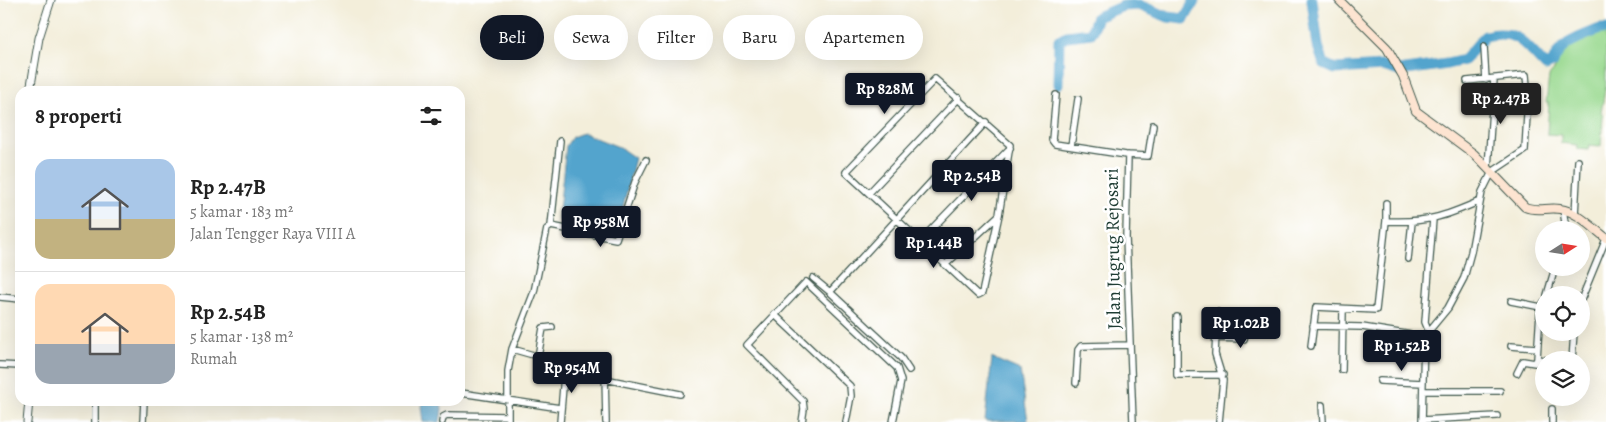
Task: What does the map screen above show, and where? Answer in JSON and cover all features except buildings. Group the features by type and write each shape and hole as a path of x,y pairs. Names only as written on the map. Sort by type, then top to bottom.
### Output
{"main road":[{"path":"1339,0 1387,48 1403,76 1416,111 1474,154 1525,208 1531,210 1563,210 1574,215 1606,239"}],"street":[{"path":"31,86 38,38 51,0"},
{"path":"1484,47 1486,80"},
{"path":"1467,81 1494,80 1524,74 1527,79 1528,97 1525,150 1490,170"},
{"path":"935,79 986,122 1008,141 1010,148 999,215 981,294 976,295 846,172 935,79"},
{"path":"1427,334 1448,308 1464,278 1470,259 1480,201 1490,170 1494,80"},
{"name":"Jalan Jugrug Rejosari","path":"1056,95 1052,140 1054,144 1128,155 1126,237 1133,422"},
{"path":"869,194 959,98"},
{"path":"1071,146 1078,99"},
{"path":"830,292 986,122"},
{"path":"1128,155 1149,155 1153,125"},
{"path":"442,422 443,417 447,415 508,419 508,371 512,349 534,292 547,229 551,226 560,142"},
{"path":"920,241 1010,148"},
{"path":"551,226 616,239 635,182 646,160"},
{"path":"1574,215 1578,161"},
{"path":"1386,221 1412,222 1433,219 1480,201"},
{"path":"1312,346 1316,307 1376,309 1386,221 1386,203"},
{"path":"1563,210 1565,221"},
{"path":"945,265 999,215"},
{"path":"1433,219 1425,322 1427,334 1422,421 1497,416"},
{"path":"1408,258 1412,222"},
{"path":"1587,286 1606,239"},
{"path":"812,278 902,358 908,370"},
{"path":"802,422 803,401 748,346 748,343 803,283 808,282 900,372 901,381 893,422"},
{"path":"0,297 15,298"},
{"path":"1511,301 1535,304"},
{"path":"1342,370 1343,309"},
{"path":"1217,312 1216,356 1222,375 1219,422"},
{"path":"774,314 850,386 851,396 846,422"},
{"path":"1177,317 1177,375 1222,375"},
{"path":"1313,326 1342,326 1427,334"},
{"path":"538,357 543,328 552,327"},
{"path":"862,334 869,328"},
{"path":"1215,338 1244,339 1246,328 1262,329"},
{"path":"1536,351 1537,341"},
{"path":"1076,383 1078,350 1081,346 1129,344"},
{"path":"1511,346 1536,348"},
{"path":"512,349 565,364 605,372 606,422"},
{"path":"1517,373 1523,361 1535,363"},
{"path":"560,422 565,364"},
{"path":"0,365 15,366"},
{"path":"605,379 680,394"},
{"path":"1380,381 1423,383"},
{"path":"1423,391 1500,391"},
{"path":"465,394 560,408"},
{"path":"1322,405 1323,422"},
{"path":"28,422 29,406"},
{"path":"94,422 95,406"},
{"path":"144,406 144,422"},
{"path":"1552,409 1552,422"}],"green space":[{"path":"1600,32 1606,33 1606,85 1601,112 1603,115 1601,146 1589,145 1588,150 1577,149 1577,145 1561,143 1561,135 1547,134 1549,103 1546,103 1549,76 1555,69 1558,60 1568,48"}],"water":[{"path":"583,133 619,147 635,158 621,215 607,227 558,220 566,146 572,137"},
{"path":"992,358 1020,370 1028,421 985,421"},
{"path":"421,406 442,406 440,422 423,422"}],"waterway":[{"path":"1058,84 1059,40 1067,36 1091,33 1097,17 1123,6 1139,5 1168,17 1184,19 1195,0"},
{"path":"1312,0 1318,46 1324,64 1335,69 1383,66 1399,71 1447,64 1464,60 1485,36 1497,34 1514,36 1526,45 1546,66 1553,63 1560,50 1572,41 1600,29 1606,29"}]}
